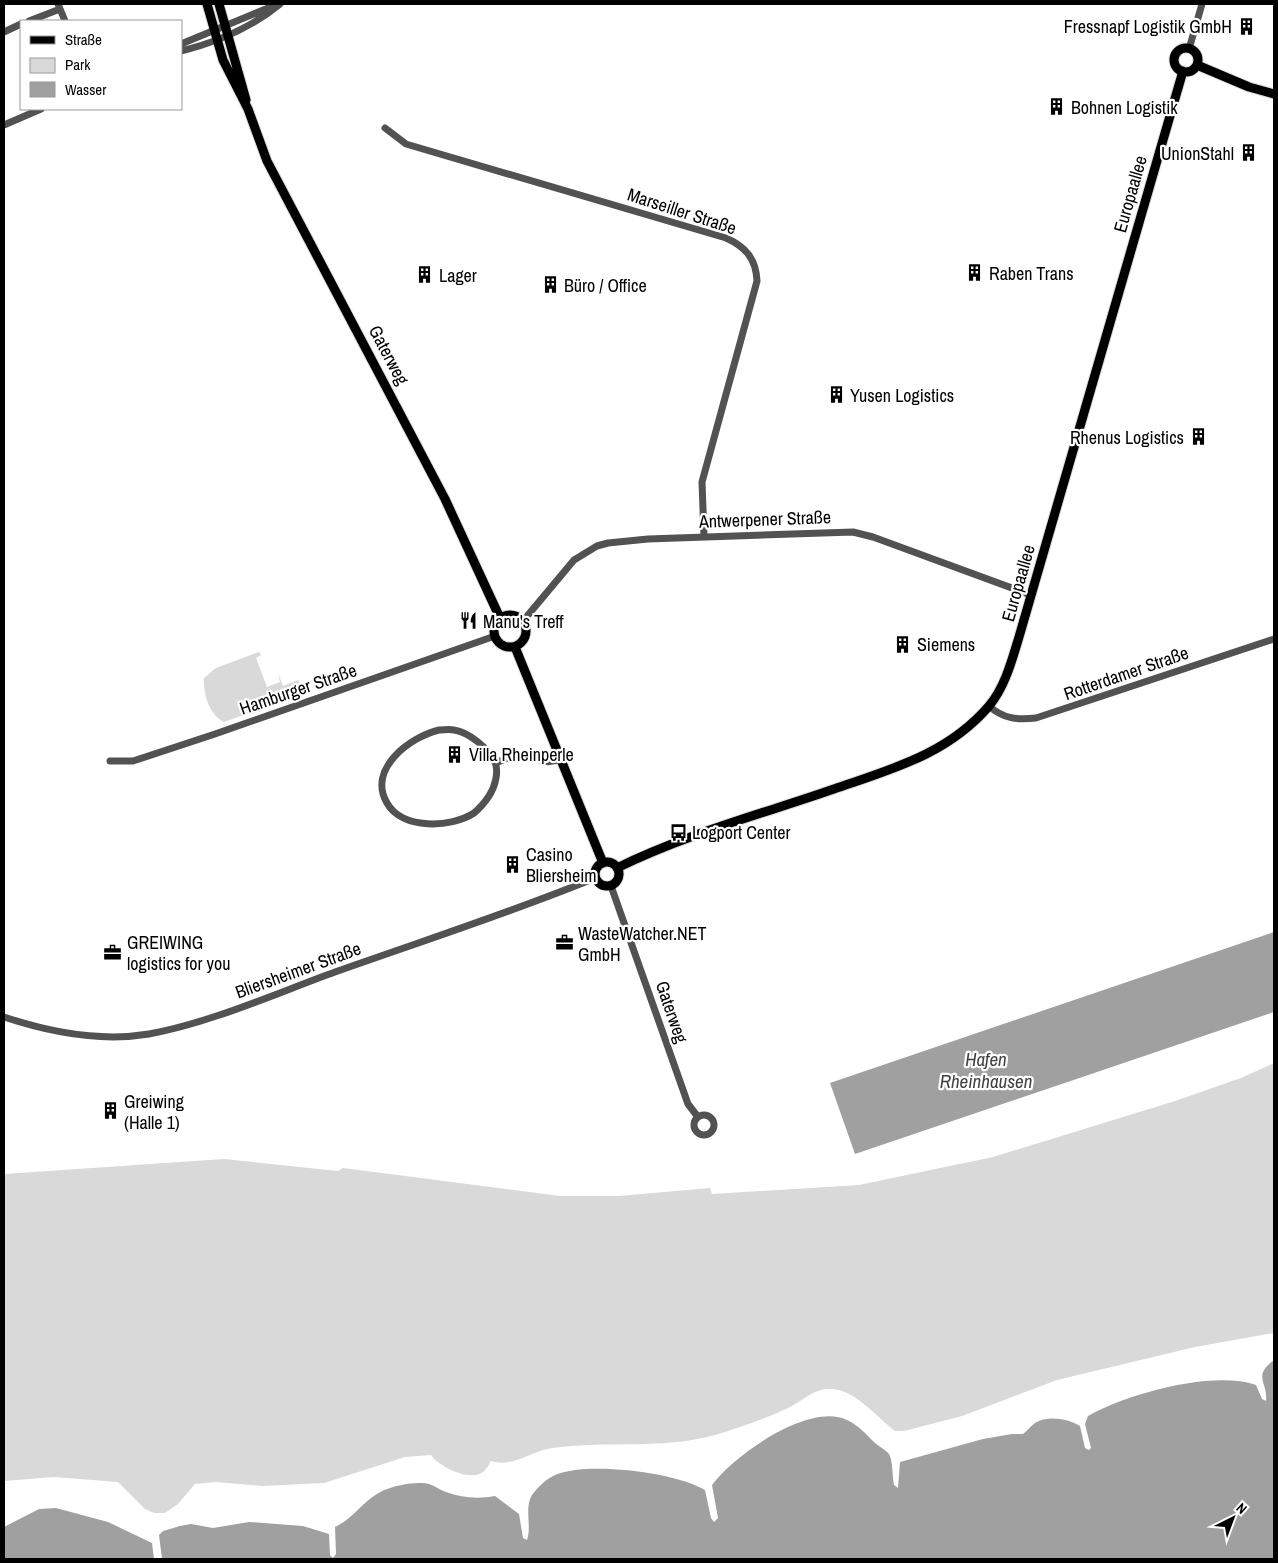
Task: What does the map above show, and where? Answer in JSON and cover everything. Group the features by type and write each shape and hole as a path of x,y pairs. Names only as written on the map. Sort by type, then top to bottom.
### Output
{"main road":[{"name":"Gaterweg","path":"207,4 217,41 230,75 248,109 267,161 445,499 500,618"},
{"name":"Gaterweg","path":"219,4 241,74 248,109"},
{"path":"1182,49 1189,49 1197,55 1197,65 1191,70 1183,71 1176,65 1175,56 1182,49"},
{"path":"1197,65 1249,87 1274,94"},
{"name":"Europaallee","path":"617,868 681,840 895,768 933,752 963,732 989,706 1010,666 1183,71"},
{"path":"511,615 523,621 526,634 524,640 515,647 502,645 495,636 494,630 500,618 511,615"},
{"path":"515,647 603,863"},
{"path":"603,863 611,863 617,868 618,877 611,886 603,886 595,878 595,870 603,863"}],"street":[{"path":"182,44 280,4"},
{"path":"182,51 228,36 244,28 280,4"},
{"path":"1189,49 1202,4"},
{"path":"31,20 59,6 65,20"},
{"path":"4,32 20,24"},
{"path":"4,125 39,110"},
{"name":"Marseiller Straße","path":"385,128 406,144 726,238 741,246 751,256 757,271 757,281 702,482 704,536"},
{"name":"Antwerpener Straße","path":"523,621 574,560 597,546 641,539 853,532 873,537 1031,595"},
{"name":"Hamburger Straße","path":"110,761 133,761 495,636"},
{"name":"Rotterdamer Straße","path":"989,706 1006,717 1020,720 1036,718 1274,639"},
{"path":"439,730 455,730 469,736 480,744 495,763 495,782 490,794 478,810 461,819 445,823 411,820 397,814 387,803 382,790 382,778 391,760 402,748 416,737 439,730"},
{"path":"495,763 519,756 545,763 561,759"},
{"name":"Bliersheimer Straße","path":"4,1018 39,1029 76,1034 114,1037 149,1034 211,1016 285,991 595,878"},
{"name":"Gaterweg","path":"611,886 688,1104 698,1117"}],"green space":[{"path":"259,652 261,655 256,658 267,687 280,682 278,673 283,686 298,680 304,694 224,722 214,714 208,703 204,678 216,668"},
{"path":"1274,1063 1274,1333 1195,1347 1057,1380 962,1416 904,1431 895,1431 850,1395 842,1391 827,1389 817,1391 792,1406 768,1417 704,1438 661,1443 552,1448 514,1461 499,1463 491,1461 484,1471 472,1475 456,1472 435,1460 431,1455 405,1457 324,1483 263,1486 216,1482 195,1484 178,1504 165,1513 154,1513 145,1509 118,1482 54,1477 4,1481 4,1174 224,1159 338,1171 343,1168 560,1196 619,1196 710,1188 712,1194 859,1185 993,1157 1175,1101 1241,1078"}],"water":[{"name":"Hafen Rheinhausen","path":"1274,932 1274,1012 855,1154 830,1083"},
{"path":"1274,1360 1274,1559 162,1559 159,1535 163,1531 191,1524 213,1528 249,1522 303,1526 329,1534 330,1555 333,1558 336,1554 335,1527 379,1493 397,1486 413,1483 429,1484 446,1492 464,1497 495,1496 519,1514 523,1538 527,1540 529,1529 528,1511 534,1492 545,1481 555,1475 587,1469 631,1470 674,1478 692,1484 705,1490 711,1518 714,1522 718,1518 712,1485 723,1473 754,1447 774,1434 813,1418 831,1416 847,1420 858,1427 889,1454 894,1485 898,1488 900,1462 983,1439 1023,1434 1035,1423 1046,1419 1070,1421 1080,1426 1085,1448 1089,1450 1091,1448 1085,1424 1088,1416 1125,1400 1170,1387 1194,1382 1238,1381 1256,1385 1262,1399 1266,1401 1262,1375 1267,1366"},
{"path":"56,1508 108,1522 152,1543 154,1559 4,1559 4,1527 39,1509"}],"place":[{"name":"Fressnapf Logistik GmbH","path":"1246,26"},
{"name":"Bohnen Logistik","path":"1057,107"},
{"name":"UnionStahl","path":"1248,153"},
{"name":"Raben Trans","path":"975,273"},
{"name":"Lager","path":"425,275"},
{"name":"Büro / Office","path":"550,285"},
{"name":"Yusen Logistics","path":"836,395"},
{"name":"Rhenus Logistics","path":"1198,437"},
{"name":"Manu's Treff","path":"469,621"},
{"name":"Siemens","path":"903,644"},
{"name":"Villa Rheinperle","path":"455,754"},
{"name":"Logport Center","path":"678,832"},
{"name":"Casino Bliersheim","path":"512,864"},
{"name":"WasteWatcher.NET GmbH","path":"564,943"},
{"name":"GREIWING logistics for you","path":"113,952"},
{"name":"Greiwing (Halle 1)","path":"110,1111"}]}
